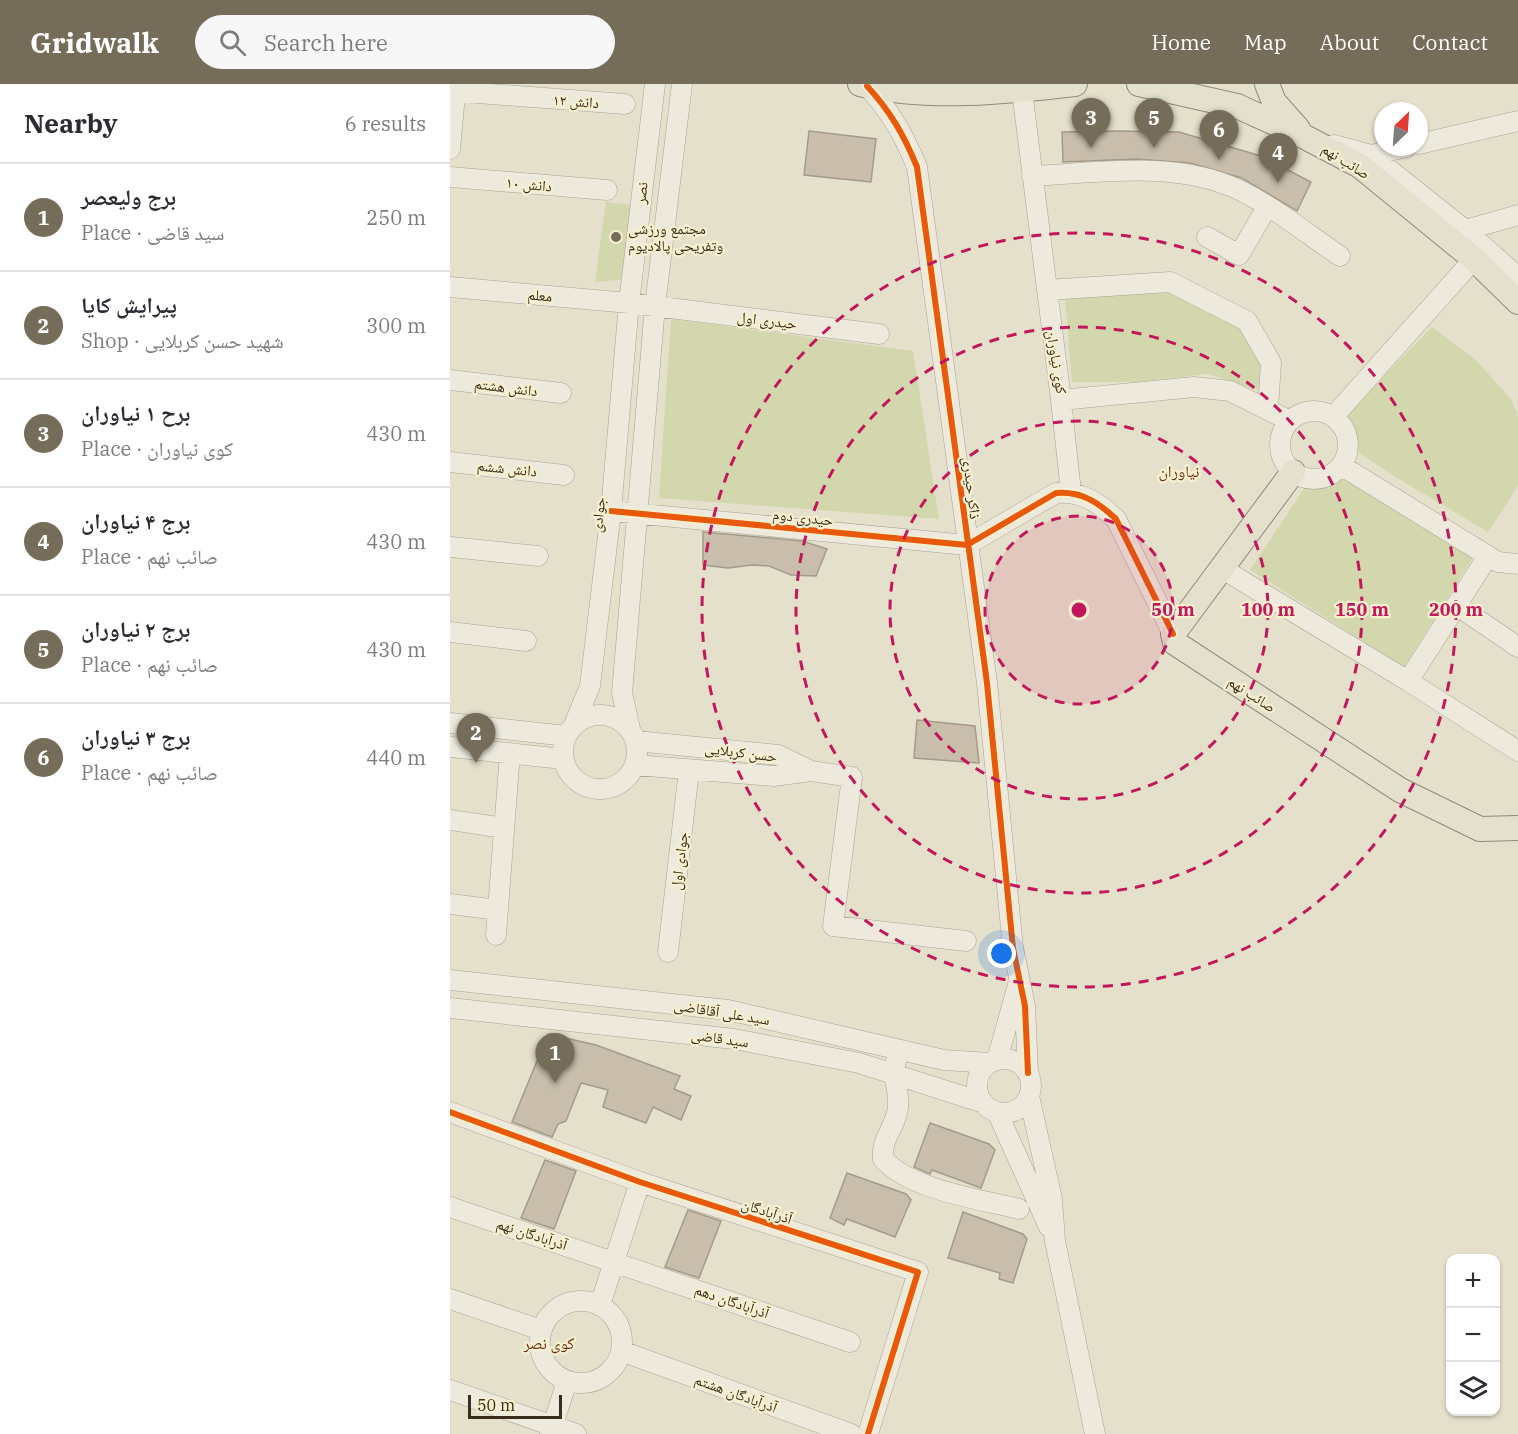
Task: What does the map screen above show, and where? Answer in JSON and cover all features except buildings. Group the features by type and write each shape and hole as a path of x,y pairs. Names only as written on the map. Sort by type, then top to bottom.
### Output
{"main road":[{"path":"863,85 941,93 1022,91 1075,84"},
{"name":"صائب نهم","path":"1139,84 1237,106 1303,136 1360,166 1474,259 1518,302"},
{"path":"1267,84 1274,102 1303,136"},
{"path":"1173,634 1293,472"},
{"name":"صائب نهم","path":"1173,634 1175,643 1400,790 1480,829 1518,828"}],"street":[{"name":"ذاکر حیدری","path":"863,85 889,109 903,132 917,167 987,683 1013,948 1025,1006 1028,1073"},
{"path":"450,149 454,89"},
{"name":"دانش ۱۲","path":"454,89 625,104"},
{"path":"633,735 621,721 603,715 584,718 570,730 563,759 575,780 597,790 620,784 635,765 633,735 622,693 655,306 681,91 654,89"},
{"name":"نصر","path":"629,303 654,89"},
{"name":"کوی نیاوران","path":"1022,91 1060,400 1194,387 1230,390 1290,421"},
{"path":"1428,142 1518,121"},
{"path":"1303,136 1371,155 1465,230 1518,277"},
{"path":"1032,176 1122,171 1180,174 1236,188 1340,256"},
{"name":"دانش ۱۰","path":"450,177 607,190"},
{"path":"1206,237 1239,255 1267,207"},
{"path":"1465,230 1518,215"},
{"path":"1333,417 1474,259"},
{"path":"1047,290 1170,282 1247,321 1271,363 1268,408"},
{"name":"معلم","path":"450,287 655,306"},
{"name":"جوادی","path":"570,730 590,686 611,511 629,303"},
{"name":"حیدری اول","path":"655,306 879,334"},
{"name":"دانش هشتم","path":"450,380 561,393"},
{"path":"1060,400 1071,492"},
{"path":"1311,411 1333,417 1347,435 1348,446 1342,466 1324,478 1313,480 1293,472 1281,454 1280,442 1290,421 1299,414 1311,411"},
{"name":"دانش ششم","path":"450,462 564,475"},
{"path":"1342,466 1498,562 1518,564"},
{"path":"967,545 1056,493 1071,492 1101,505 1116,519 1173,634"},
{"name":"حیدری دوم","path":"611,511 967,545"},
{"path":"450,547 538,556"},
{"path":"1408,681 1488,556"},
{"path":"1221,568 1408,681 1518,751"},
{"path":"1456,606 1518,646"},
{"path":"450,632 526,641"},
{"path":"450,723 570,730"},
{"name":"حسن کربلایی","path":"633,735 778,755 811,771"},
{"path":"450,747 563,759"},
{"path":"496,935 510,753"},
{"name":"حسن کربلایی","path":"635,765 774,776 811,771"},
{"name":"جوادی اول","path":"668,952 689,770"},
{"path":"811,771 852,777 833,926 966,941"},
{"path":"450,820 504,828"},
{"path":"450,904 498,910"},
{"name":"سید علی آقاقاضی","path":"450,980 728,1010 944,1060 994,1062"},
{"path":"1019,980 994,1062 978,1081 980,1096 990,1107 1055,1241"},
{"name":"سید قاضی","path":"450,1008 734,1039 893,1072 990,1107"},
{"path":"900,1050 893,1072 898,1092 897,1114 882,1150 883,1159 889,1166 921,1182 1019,1209"},
{"path":"990,1107 1005,1113 1020,1108 1029,1096 1031,1088 1028,1073 1011,1060 994,1062"},
{"path":"1029,1096 1052,1199 1055,1241 1095,1434"},
{"name":"آذرآبادگان","path":"450,1112 640,1182 918,1272 868,1434"},
{"path":"600,1305 640,1182"},
{"name":"آذرآبادگان نهم","path":"450,1207 614,1261"},
{"name":"آذرآبادگان دهم","path":"614,1261 850,1342"},
{"path":"450,1299 541,1330"},
{"path":"573,1301 587,1301 600,1305 618,1325 622,1338 621,1351 616,1364 594,1381 581,1383 567,1381 555,1375 540,1352 541,1330 550,1314 573,1301"},
{"name":"آذرآبادگان هشتم","path":"621,1351 851,1434"},
{"path":"551,1430 567,1381"},
{"path":"450,1390 551,1430 576,1434"}],"green space":[{"name":"مجتمع ورزشی وتفریحی پالادیوم","path":"606,202 635,205 624,277 619,280 595,282"},
{"path":"1169,289 1241,327 1261,363 1258,390 1208,374 1138,382 1072,382 1065,298"},
{"path":"671,319 913,351 939,519 659,498"},
{"path":"1432,327 1476,360 1512,401 1518,415 1518,486 1488,532 1358,452 1356,430 1346,415"},
{"path":"1343,479 1473,557 1404,667 1250,570 1305,487 1326,485"}],"cycle path":[{"path":"867,86 896,124 917,167 987,683 1013,948 1025,1006 1028,1073"},
{"path":"611,511 967,545 1056,493 1073,494 1103,507 1116,519 1173,634"},
{"path":"450,1112 640,1182 918,1272 868,1434"}],"place":[{"name":"برح ۱ نیاوران","path":"1091,148"},
{"name":"برج ۲ نیاوران","path":"1154,148"},
{"name":"برج ۳ نیاوران","path":"1219,160"},
{"name":"برج ۴ نیاوران","path":"1278,183"},
{"name":"مجتمع ورزشی وتفریحی پالادیوم","path":"616,237"},
{"name":"پیرایش کایا","path":"476,763"},
{"name":"برج ولیعصر","path":"555,1083"}],"district":[{"name":"نیاوران","path":"1179,471"},
{"name":"کوی نصر","path":"549,1343"}]}
